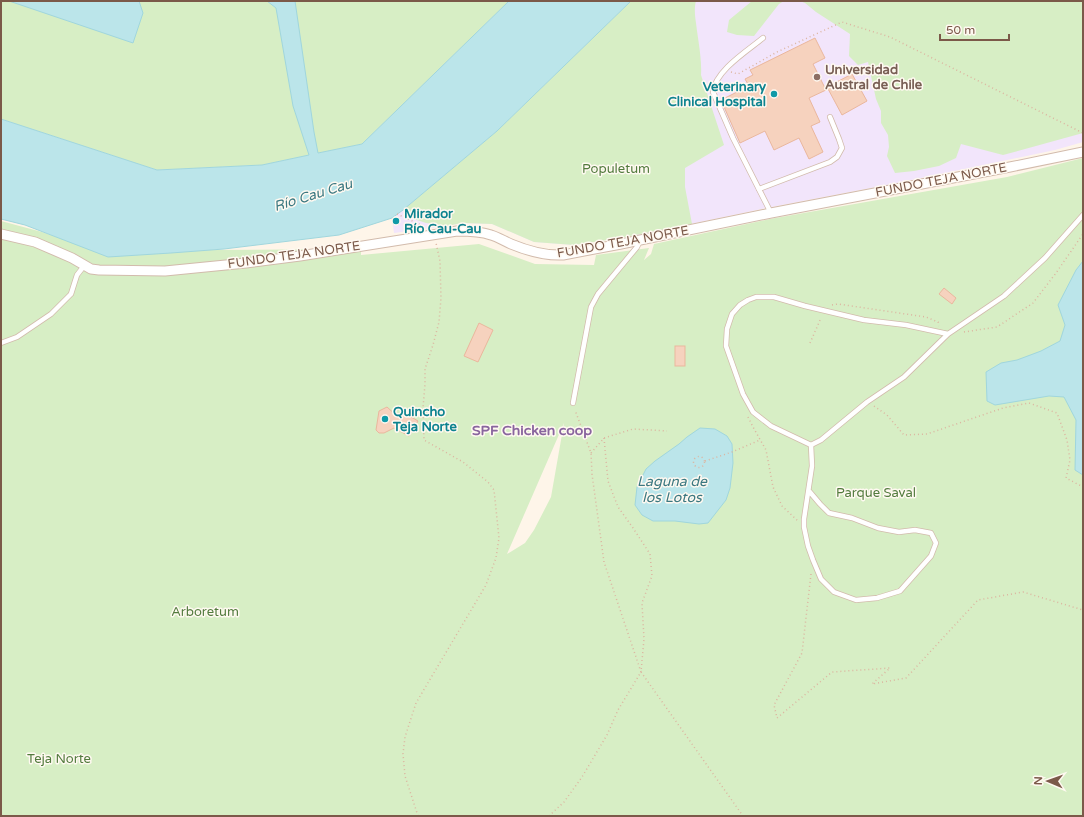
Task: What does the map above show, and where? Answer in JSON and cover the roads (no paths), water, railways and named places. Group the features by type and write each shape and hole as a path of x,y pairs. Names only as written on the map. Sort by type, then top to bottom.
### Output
{"street":[{"name":"FUNDO TEJA NORTE","path":"1,234 35,242 72,258 84,266 99,270 165,272 300,256 457,231 478,232 539,253 554,255 571,254 1083,152"}],"lane":[{"path":"763,38 724,70 713,86 713,92 733,138 771,213"},
{"path":"759,189 830,162 837,157 842,148 830,117"},
{"path":"811,445 821,440 867,402 904,377 948,334 1004,296 1045,258 1083,215"},
{"path":"573,403 590,307 598,294 637,247 640,240"},
{"path":"1,343 18,337 51,314 71,294 77,275 84,266"},
{"path":"811,445 771,426 753,412 743,394 726,346 727,329 732,314 740,305 756,297 774,298 864,320 906,325 948,334"},
{"path":"809,492 829,513 852,518 878,528 899,532 915,530 931,534 936,543 931,556 900,591 877,598 856,600 834,592 821,579 808,546 804,527 812,466 811,445"}],"water":[{"path":"9,1 139,1 143,13 133,43"},
{"name":"Río Cau Cau","path":"267,1 295,1 318,153 362,144 509,1 631,1 497,131 392,218 339,235 224,249 108,257 25,225 1,219 1,119 157,170 262,165 309,155 293,106 276,8"},
{"path":"1083,261 1083,475 1075,470 1076,420 1064,397 1049,396 995,405 987,401 986,372 1001,363 1017,360 1041,351 1060,341 1065,325 1058,305 1076,270"},
{"name":"Laguna de los Lotos","path":"700,428 715,429 727,436 732,444 733,463 730,488 726,500 708,523 699,524 675,521 653,521 642,515 635,505 637,487 646,469"}],"place":[{"name":"Universidad Austral de Chile","path":"817,77"},
{"name":"Veterinary Clinical Hospital","path":"774,94"},
{"name":"Mirador Río Cau-Cau","path":"396,221"},
{"name":"Quincho Teja Norte","path":"385,419"}],"district":[{"name":"SPF Chicken coop","path":"532,430"}],"park label":[{"name":"Populetum","path":"616,169"},
{"name":"Parque Saval","path":"876,493"},
{"name":"Arboretum","path":"205,612"},
{"name":"Teja Norte","path":"59,759"}]}
